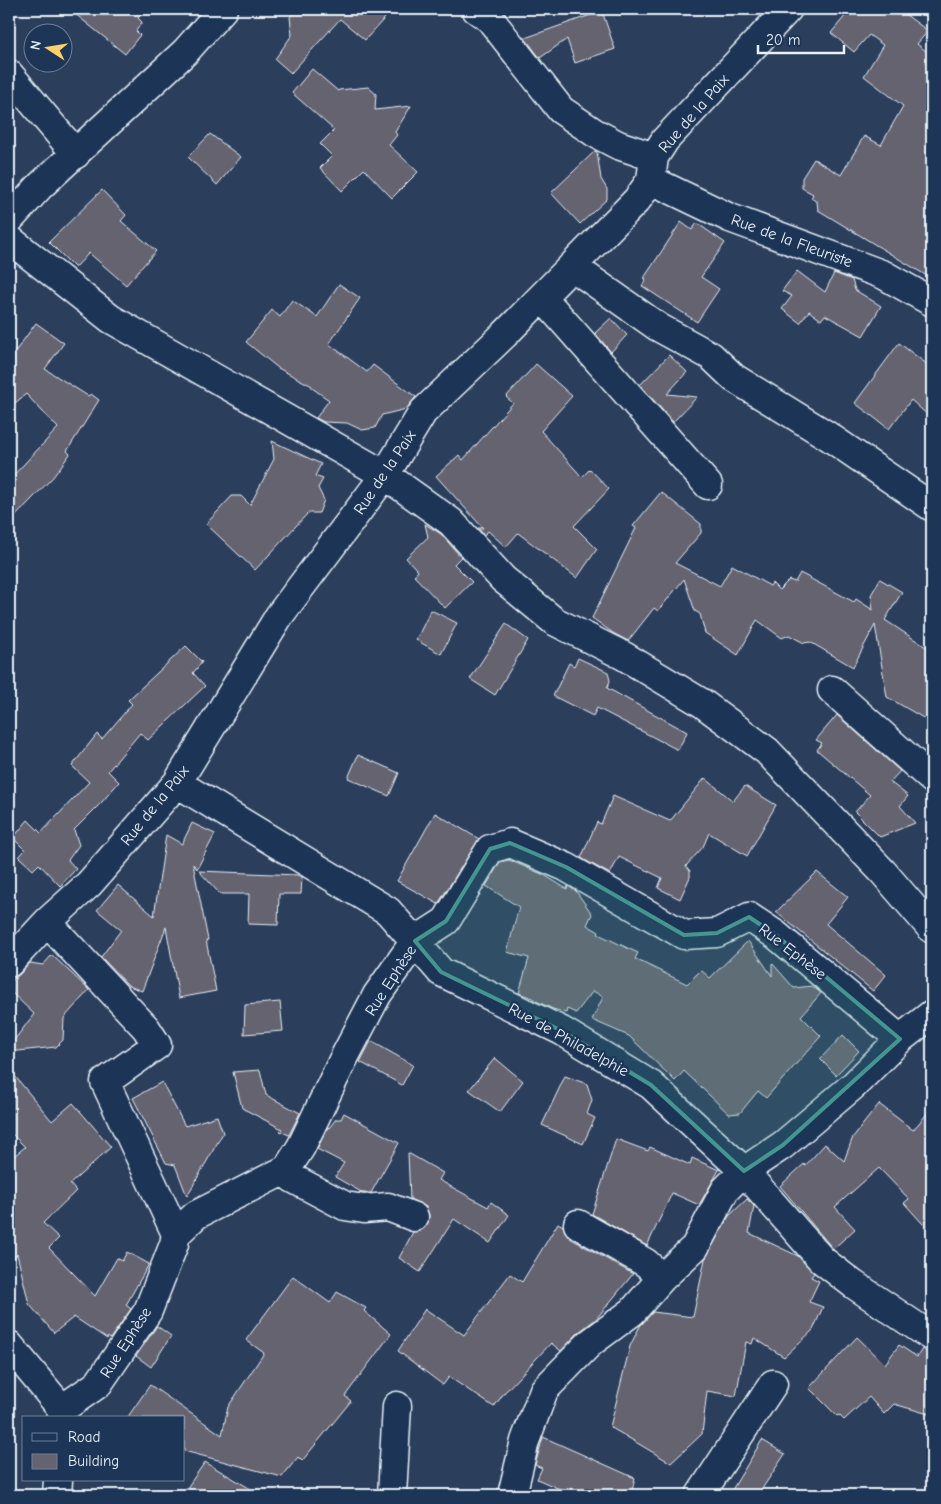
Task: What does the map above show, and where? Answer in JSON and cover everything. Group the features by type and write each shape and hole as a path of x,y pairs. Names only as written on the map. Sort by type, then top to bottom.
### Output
{"street":[{"path":"9,220 40,186 186,52 223,9"},
{"name":"Rue de la Fleuriste","path":"476,9 490,19 561,110 652,169 730,218 884,275 932,302"},
{"name":"Rue de la Paix","path":"9,963 47,922 89,884 176,782 279,616 385,475 423,412 542,297 638,200 665,140 788,9"},
{"path":"9,74 76,154"},
{"path":"9,239 111,319 385,475 451,522 503,579 554,621 624,656 695,698 767,751 883,872 932,929"},
{"path":"573,266 658,327 711,356 734,378 828,436 932,507"},
{"path":"542,297 708,485"},
{"path":"832,690 932,779"},
{"name":"Rue de Philadelphie","path":"176,782 388,911 441,972 562,1031 651,1085 744,1170 822,1260 852,1284 932,1337"},
{"name":"Rue Ephèse","path":"62,1413 98,1384 148,1311 174,1244 176,1234 196,1215 287,1169 301,1147 377,995 415,941 446,922 490,849 510,843 566,867 684,935 717,933 749,917 776,935 900,1039"},
{"path":"47,922 146,1028 158,1045 105,1082 176,1234"},
{"path":"512,1495 525,1441 544,1390 590,1344 632,1312 662,1278 695,1247 725,1190 744,1170 783,1145 854,1085 900,1039 932,1014"},
{"path":"287,1169 292,1178 345,1206 364,1209 388,1207 414,1217"},
{"path":"578,1224 646,1263 662,1278"},
{"path":"9,1345 62,1413"},
{"path":"700,1495 774,1384"},
{"path":"392,1495 397,1406"},
{"path":"57,1495 58,1482"}],"highlighted area":[{"path":"510,843 566,867 684,935 717,933 749,917 776,935 900,1039 783,1145 744,1171 651,1085 562,1031 441,972 415,941 446,921 490,849"}],"building":[{"path":"69,9 145,9 138,18 142,22 136,31 140,35 125,54"},
{"path":"297,9 393,9 365,40 340,19 291,73 275,59 292,35 290,17"},
{"path":"851,9 898,9 928,31 917,44 931,55 925,63 932,69 932,279 818,210 817,202 811,198 813,194 802,188 802,178 814,159 841,175 864,136 881,145 903,106 864,76 883,45 869,35 854,52 831,33"},
{"path":"602,11 615,49 575,63 567,39 540,58 525,38"},
{"path":"312,69 338,91 368,87 376,94 375,110 411,106 395,132 397,135 389,145 418,172 392,198 364,169 342,191 320,168 332,156 320,144 334,130 292,93"},
{"path":"210,134 241,157 217,185 188,157"},
{"path":"595,151 597,152 601,179 607,189 607,199 580,224 551,193"},
{"path":"102,190 126,215 121,221 156,251 126,285 89,253 75,268 49,242"},
{"path":"681,222 692,230 697,223 725,243 701,277 719,289 697,322 642,286 646,279 644,278"},
{"path":"797,271 825,292 834,273 852,280 855,290 881,306 863,336 825,315 821,320 809,311 800,323 782,309 792,296 782,291"},
{"path":"339,284 360,298 329,344 367,372 373,365 416,397 406,409 382,415 375,428 362,430 347,423 324,422 316,418 329,400 312,388 312,386 278,368 246,342 272,310 280,317 292,300 317,317"},
{"path":"611,318 627,335 611,352 595,333"},
{"path":"36,323 64,343 45,369 88,396 91,394 99,400 67,451 70,454 53,477 9,523 9,480 58,428 26,394 9,408 9,360"},
{"path":"899,343 932,368 932,419 911,400 889,429 855,403"},
{"path":"669,355 687,372 667,394 697,397 673,422 640,385"},
{"path":"536,364 572,396 541,431 582,477 590,469 609,489 574,526 597,549 577,578 518,533 506,547 488,531 484,535 478,528 483,528 436,476 459,455 463,460 513,403 506,397"},
{"path":"272,441 321,464 315,476 323,479 318,488 324,500 319,513 308,513 255,570 206,524 232,496 241,496 250,505 274,459"},
{"path":"661,492 701,524 701,533 675,563 720,586 732,565 770,586 772,583 779,590 789,580 795,582 800,573 854,602 856,599 873,610 871,595 880,579 902,592 885,620 932,651 932,723 887,697 875,625 853,667 810,642 804,643 789,635 782,638 757,620 738,655 705,633 700,614 695,611 684,579 658,611 654,608 628,641 592,618 636,528 633,526"},
{"path":"425,524 441,534 461,557 454,564 472,582 445,608 414,576 418,571 406,558 428,537"},
{"path":"431,610 457,623 441,654 416,640"},
{"path":"506,624 528,640 495,695 470,679"},
{"path":"186,646 202,662 193,673 205,686 148,740 140,733 108,771 119,782 74,830 79,845 68,860 76,869 60,886 39,864 33,870 19,857 25,850 13,838 28,820 41,833 89,782 72,766 97,734 102,739 132,704 128,700"},
{"path":"578,658 608,672 610,681 607,688 687,732 678,750 597,708 593,716 553,696 569,663 574,666"},
{"path":"837,715 900,771 890,782 908,796 900,806 915,823 880,837 855,812 870,795 817,750 822,743 816,740"},
{"path":"358,755 399,773 389,796 348,778"},
{"path":"705,778 733,801 745,786 776,805 747,856 709,833 703,847 686,866 690,871 690,877 680,899 658,888 662,878 619,857 610,874 581,858 597,822 601,824 613,796 670,821"},
{"path":"435,813 479,839 438,904 397,881"},
{"path":"192,823 215,834 197,869 193,864 216,991 179,998 166,927 142,991 129,986 101,957 121,930 97,910 118,885 154,916 166,835 182,844"},
{"path":"509,860 544,875 567,889 568,886 576,891 592,914 587,925 599,932 598,934 638,953 635,959 687,984 701,970 710,978 748,941 772,976 772,963 794,988 812,986 821,993 801,1016 821,1036 766,1098 758,1091 740,1113 729,1114 684,1071 675,1081 629,1036 592,1020 603,997 593,991 576,1013 567,1009 566,1013 553,1009 519,993 529,958 507,952 519,907 486,886 500,862"},
{"path":"199,871 298,875 302,877 301,894 279,894 278,925 248,924 249,894 220,894"},
{"path":"817,872 848,897 826,924 886,975 873,991 776,912"},
{"path":"52,955 89,990 64,1018 63,1040 56,1047 9,1052 9,1047 34,1014 9,990 9,983 30,963 43,965"},
{"path":"280,1002 283,1031 244,1034 245,1005"},
{"path":"843,1035 859,1051 836,1075 820,1059"},
{"path":"371,1041 413,1065 402,1085 360,1062"},
{"path":"495,1058 523,1081 500,1112 469,1090"},
{"path":"9,1069 52,1121 73,1103 111,1147 70,1184 76,1191 43,1223 59,1238 49,1248 95,1296 117,1258 122,1261 127,1252 149,1264 126,1305 131,1309 110,1339 108,1337 107,1339 74,1317 54,1333 29,1304 17,1254 9,1263 9,1160 25,1147 9,1131"},
{"path":"260,1070 266,1095 300,1113 289,1135 280,1131 282,1129 242,1108 233,1072"},
{"path":"565,1076 587,1084 592,1100 587,1114 595,1118 583,1144 542,1125"},
{"path":"162,1082 185,1126 217,1116 223,1133 187,1196 175,1165 166,1163 133,1098"},
{"path":"879,1104 913,1130 932,1108 932,1234 904,1203 909,1199 879,1168 835,1207 855,1229 833,1249 780,1186 804,1164 805,1166 825,1144 844,1161 853,1137"},
{"path":"344,1113 399,1143 371,1193 363,1193 335,1177 344,1163 317,1149 328,1127 336,1119 341,1119"},
{"path":"616,1139 648,1151 650,1147 690,1165 692,1158 719,1170 699,1205 672,1193 647,1246 592,1214"},
{"path":"408,1153 443,1173 439,1180 488,1207 491,1202 509,1215 490,1243 454,1219 420,1272 399,1258 413,1232 423,1229 428,1223 429,1215 426,1207 410,1199"},
{"path":"747,1199 754,1206 749,1233 798,1256 814,1273 811,1277 819,1281 809,1302 823,1307 813,1330 784,1357 754,1338 752,1344 746,1342 736,1396 707,1391 702,1434 671,1463 610,1427 630,1346 640,1326 653,1312 693,1317 705,1259 729,1216"},
{"path":"558,1223 563,1226 570,1238 633,1274 596,1319 579,1332 561,1351 551,1343 504,1393 494,1407 449,1377 443,1385 398,1351 425,1309 464,1335 510,1274 522,1282"},
{"path":"293,1276 330,1303 337,1292 366,1308 364,1311 391,1334 345,1396 351,1401 302,1461 298,1457 282,1477 185,1451 185,1416 128,1416 150,1385 222,1435 228,1407 264,1353 246,1340"},
{"path":"157,1326 171,1336 151,1367 136,1356"},
{"path":"857,1337 885,1364 899,1345 917,1357 922,1349 932,1352 932,1415 894,1404 884,1414 869,1397 844,1420 839,1415 837,1416 809,1388"},
{"path":"543,1437 635,1478 631,1495 573,1495 537,1479 542,1468 535,1465"},
{"path":"762,1440 785,1454 758,1495 729,1495"},
{"path":"205,1462 261,1495 182,1495"}]}
